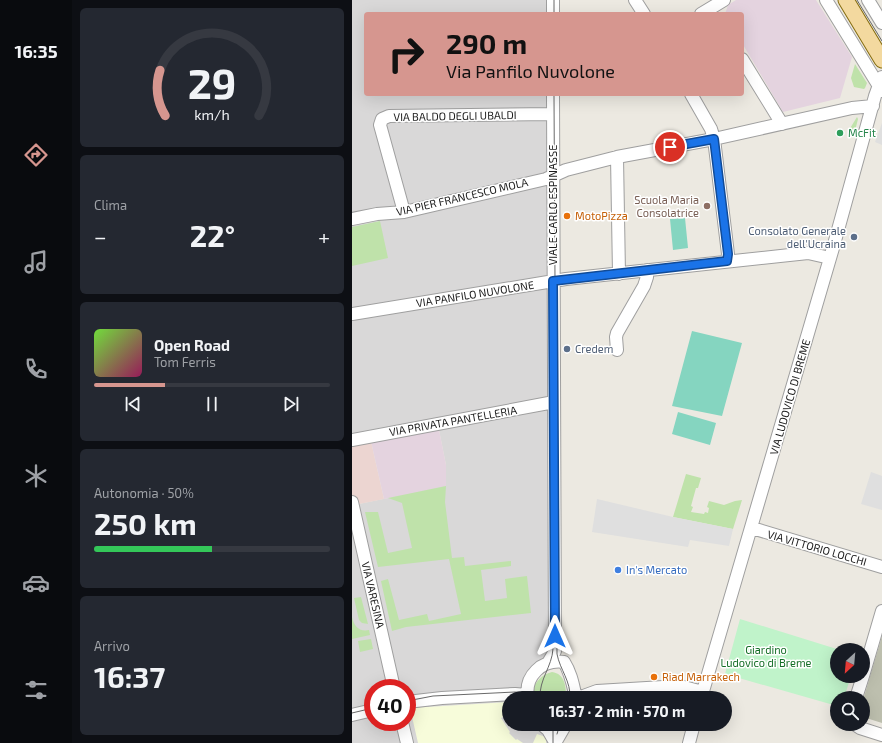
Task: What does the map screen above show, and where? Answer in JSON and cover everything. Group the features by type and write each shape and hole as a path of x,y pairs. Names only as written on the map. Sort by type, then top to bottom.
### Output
{"main road":[{"path":"846,0 882,60"}],"street":[{"path":"553,0 553,12"},
{"path":"635,0 643,12"},
{"path":"709,12 724,0"},
{"path":"826,0 878,91"},
{"path":"868,0 882,23"},
{"path":"744,62 782,124"},
{"name":"VIA PIER FRANCESCO MOLA","path":"352,219 377,214 404,212 553,177 566,170 617,157 714,139 852,108 878,91"},
{"name":"VIA LUDOVICO DI BREME","path":"703,691 752,528 878,91"},
{"name":"VIALE CARLO ESPINASSE","path":"553,96 555,651"},
{"path":"692,96 711,128 714,139 728,254 727,261"},
{"name":"VIA BALDO DEGLI UBALDI","path":"404,212 380,125 382,119 389,116 553,114"},
{"path":"869,120 882,115"},
{"path":"617,157 619,274"},
{"name":"VIA PANFILO NUVOLONE","path":"352,314 553,281 808,253 830,258"},
{"path":"617,350 617,333 644,286 647,279 647,270"},
{"name":"VIA PRIVATA PANTELLERIA","path":"352,440 554,402"},
{"name":"VIA VARESINA","path":"352,502 392,679"},
{"name":"VIA VITTORIO LOCCHI","path":"752,528 882,567"},
{"path":"870,652 882,611"},
{"path":"548,663 555,651 568,669 577,691"},
{"path":"527,691 528,683 532,674 541,666 548,663 564,662"},
{"path":"597,691 680,686 692,691"},
{"path":"416,701 502,695"},
{"path":"352,715 364,712"},
{"path":"404,731 406,743"},
{"path":"549,731 555,742 562,731"},
{"path":"689,743 692,731"},
{"path":"869,731 882,735"}],"shaded area":[{"path":"352,0 552,0 552,12 364,12 364,96 552,96 553,402 352,440"},
{"path":"736,0 816,0 852,57 840,98 783,112 744,46 744,12 726,12 728,5"},
{"path":"882,123 882,145 875,142"},
{"path":"552,404 556,661 519,691 502,691 502,731 544,731 555,743 407,743 407,731 416,731 416,679 393,679 354,505 393,497 446,465 438,425"},
{"path":"438,425 446,465 446,486 384,499 370,437"},
{"path":"370,437 384,499 354,505 352,497 352,440"},
{"path":"871,472 882,476 882,510 861,504"},
{"path":"597,499 673,517 733,529 729,546 690,540 688,547 592,532"},
{"path":"352,504 392,679 364,679 364,711 352,714"},
{"path":"882,636 882,723 870,719 870,691 866,691 868,683 870,683 870,676"},
{"path":"502,702 502,731 509,731 509,733 516,740 517,739 523,743 418,743 415,731 416,708"},
{"path":"364,716 364,731 403,731 406,743 352,743 352,720"},
{"path":"537,734 546,737 546,743 533,743"}],"green space":[{"path":"855,64 867,83 864,89 854,87 851,78"},
{"path":"857,117 858,119 854,135 849,130"},
{"path":"685,218 688,248 673,250 670,219"},
{"path":"380,221 388,258 352,266 352,227"},
{"path":"692,331 742,343 722,416 672,406"},
{"path":"678,412 716,423 710,445 672,434"},
{"path":"686,474 701,478 698,488 696,488 691,506 693,507 691,512 704,514 705,512 708,513 709,508 707,507 709,501 724,505 742,500 733,529 673,517"},
{"path":"446,486 445,502 452,558 464,557 465,566 511,561 511,566 481,570 485,601 507,598 505,579 527,576 531,613 406,627 392,631 381,581 388,579 399,620 427,614 429,621 461,614 449,559 378,567 365,512 378,512 388,553 412,548 402,503 388,498"},
{"path":"361,597 368,624 362,623 359,620 354,598"},
{"path":"352,617 358,628 362,630 369,630 370,635 352,639"},
{"name":"Giardino Ludovico di Breme","path":"740,619 830,647 830,683 849,683 846,691 830,691 830,704 725,674"},
{"path":"371,639 373,649 360,652 358,641"},
{"path":"552,672 560,675 564,681 566,691 532,691 539,679"}],"tram line":[{"path":"554,0 554,12"},
{"path":"857,0 882,41"},
{"path":"554,96 557,654 570,691"},
{"path":"540,691 553,649"},
{"path":"416,699 433,696 502,693"},
{"path":"352,713 364,710"},
{"path":"553,731 553,743"}],"place":[{"name":"McFit","path":"840,133"},
{"name":"Scuola Maria Consolatrice","path":"707,206"},
{"name":"MotoPizza","path":"567,216"},
{"name":"Consolato Generale dell'Ucraina","path":"854,237"},
{"name":"Credem","path":"567,349"},
{"name":"In's Mercato","path":"618,570"},
{"name":"Riad Marrakech","path":"654,677"}],"route":[{"path":"555,636 553,281 727,261 728,254 714,139 670,147"}]}
